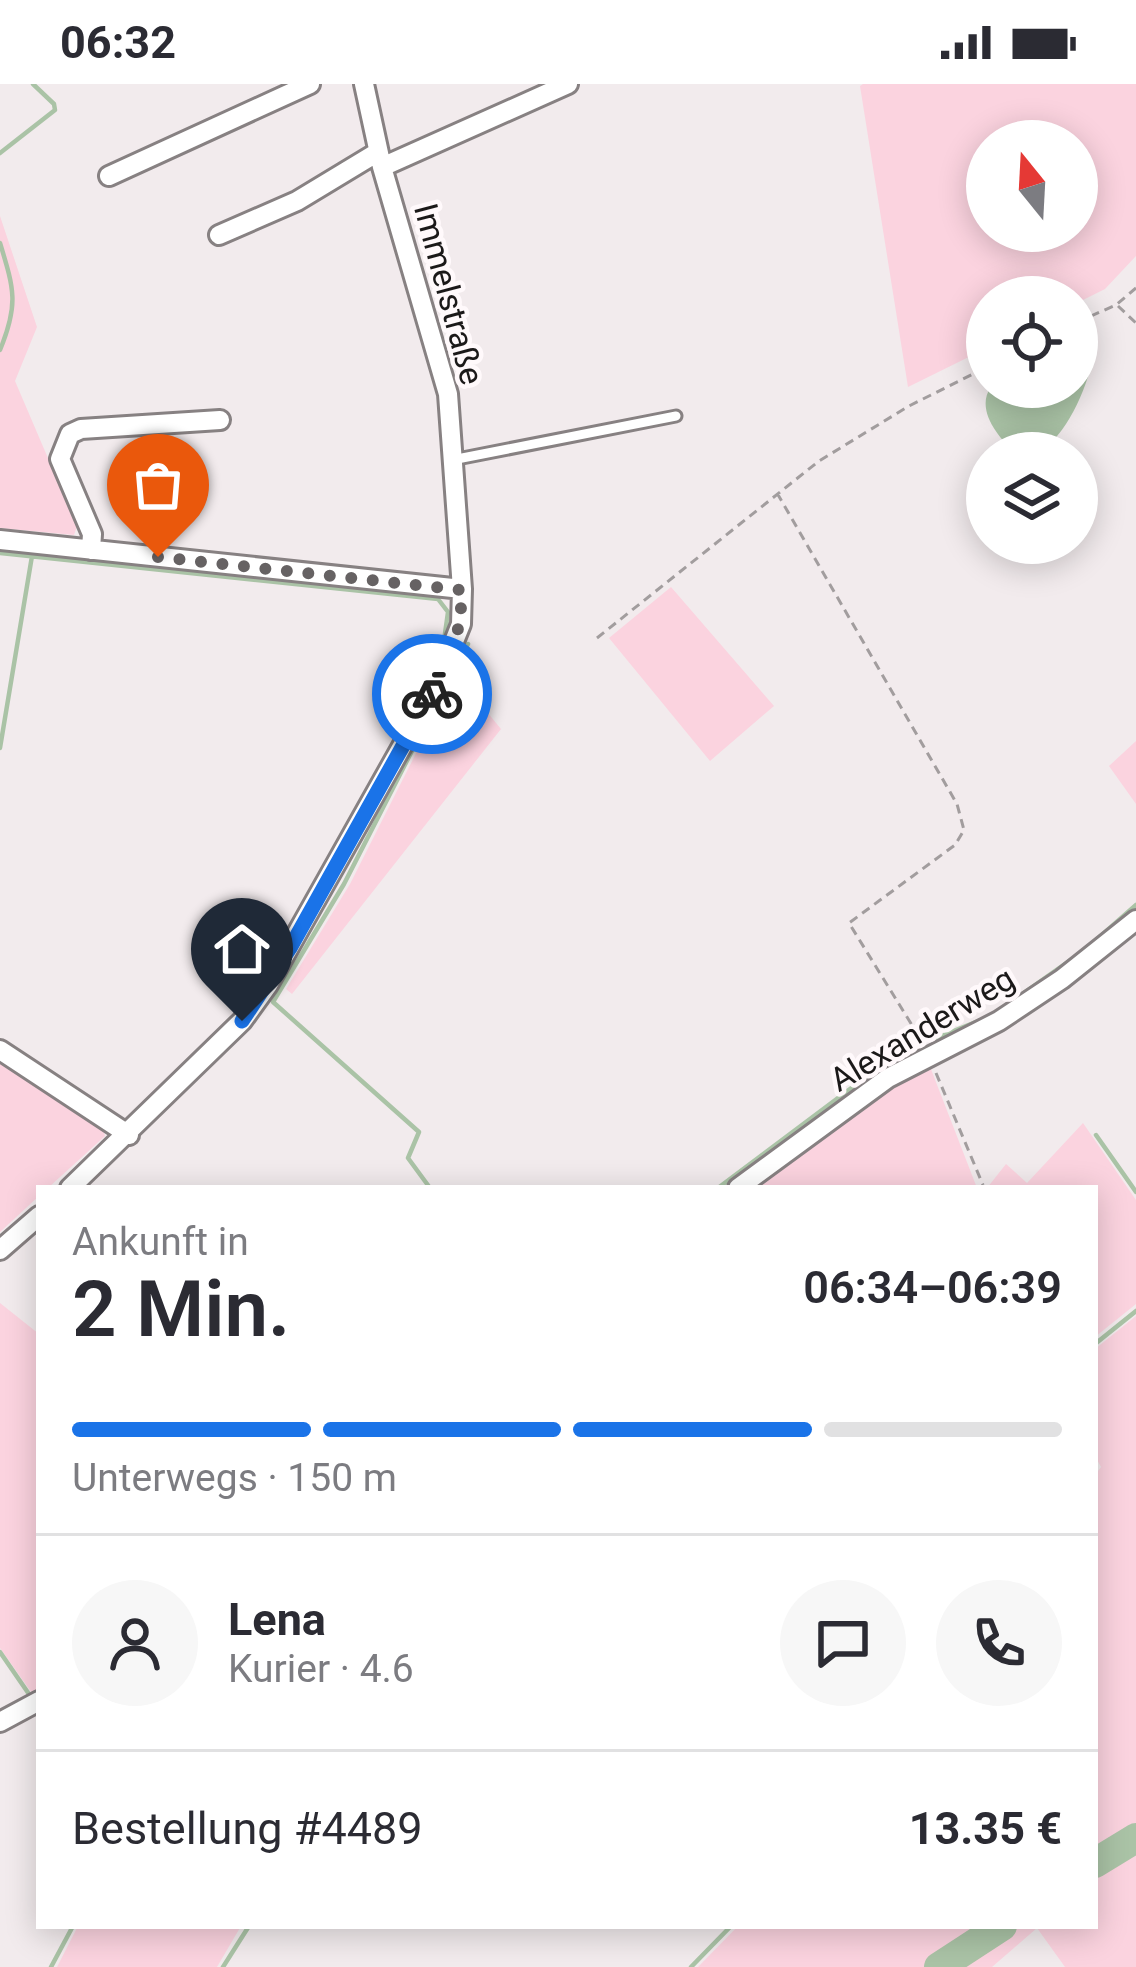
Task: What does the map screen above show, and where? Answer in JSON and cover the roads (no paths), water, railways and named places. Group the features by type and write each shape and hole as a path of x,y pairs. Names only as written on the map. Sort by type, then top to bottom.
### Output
{"street":[{"path":"109,176 310,84"},
{"name":"Immelstraße","path":"73,1185 242,1021 290,948 437,684 460,624 462,590 448,394 380,159 364,84"},
{"path":"219,235 380,159 568,84"},
{"path":"91,550 92,534 60,459 70,434 81,429 220,419"},
{"path":"0,540 462,590"},
{"name":"Alexanderweg","path":"742,1185 888,1078 1015,1010 1110,944 1136,920"},
{"path":"0,1050 129,1135"},
{"path":"0,1250 36,1219"},
{"path":"0,1722 36,1703"}],"lane":[{"path":"452,460 676,416"}],"waterway":[{"path":"0,153 55,110 33,84"},
{"path":"0,243 12,296 0,350"},
{"path":"0,553 438,599 448,612 443,648"},
{"path":"0,748 32,556"},
{"path":"447,683 468,644"},
{"path":"428,1185 408,1158 419,1132 273,1002 344,884 439,698"},
{"path":"1095,941 1136,905"},
{"path":"936,1038 991,1016 1072,959"},
{"path":"722,1185 910,1044"},
{"path":"1096,1135 1136,1192"},
{"path":"1098,1342 1136,1311"},
{"path":"0,1652 31,1697"},
{"path":"1098,1861 1136,1838"},
{"path":"51,1967 71,1929"},
{"path":"223,1967 247,1929"},
{"path":"691,1967 728,1929"},
{"path":"939,1967 997,1929"}]}
